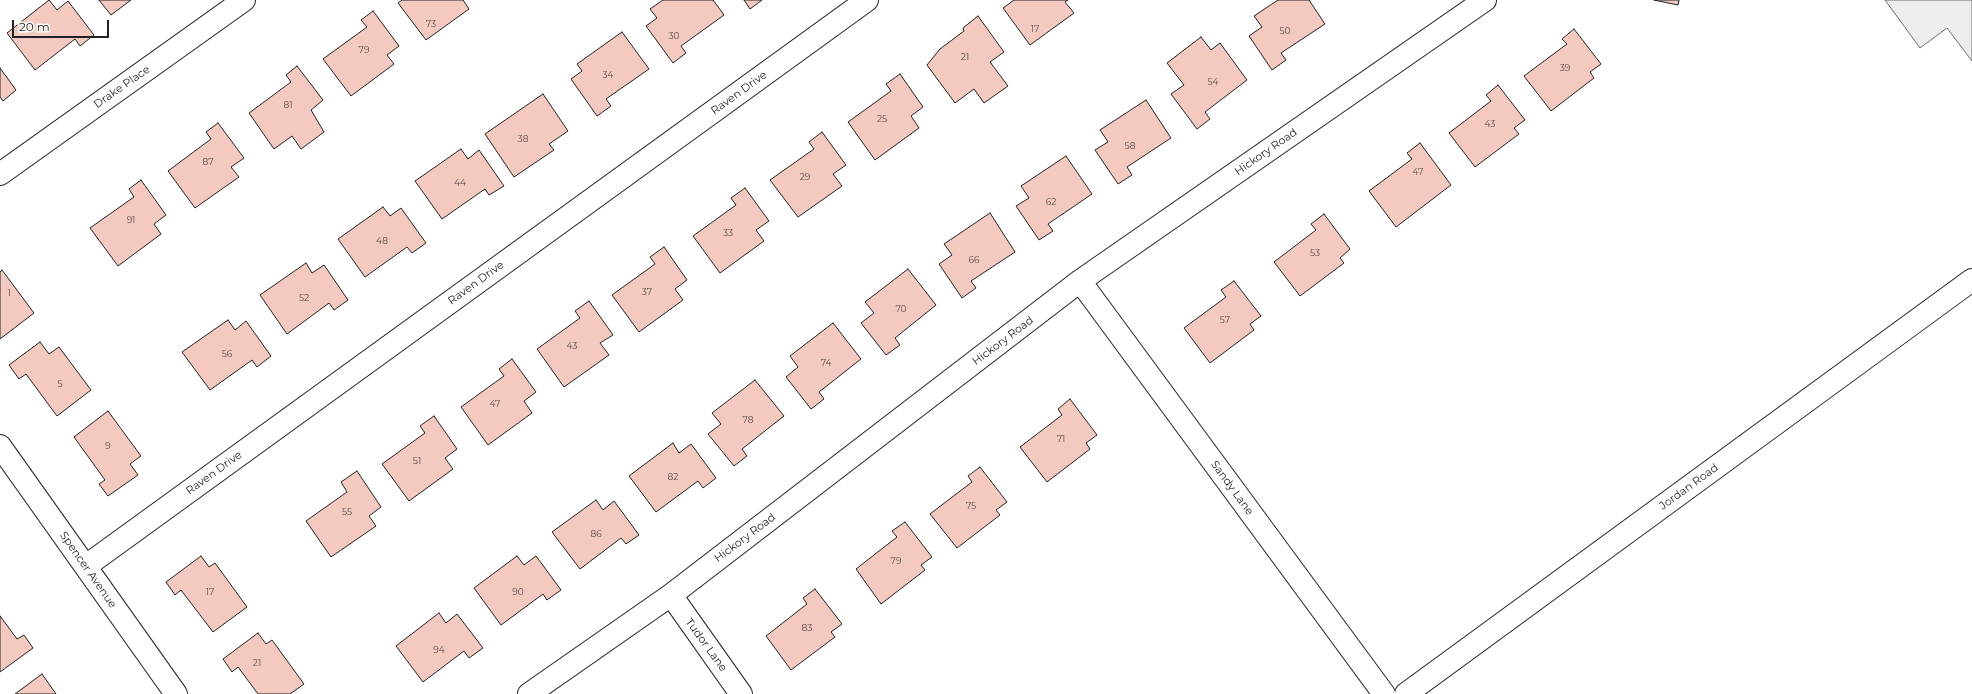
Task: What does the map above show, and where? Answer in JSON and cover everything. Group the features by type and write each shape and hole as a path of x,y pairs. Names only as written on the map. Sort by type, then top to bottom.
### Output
{"street":[{"name":"Drake Place","path":"0,174 244,0"},
{"name":"Raven Drive","path":"86,566 867,0"},
{"name":"Hickory Road","path":"529,694 671,595 1080,281 1485,0"},
{"name":"Jordan Road","path":"1406,694 1972,280"},
{"name":"Sandy Lane","path":"1080,281 1384,694"},
{"name":"Spencer Avenue","path":"0,446 176,694"},
{"name":"Tudor Lane","path":"671,595 741,694"}],"shaded area":[{"path":"1885,0 1972,0 1972,61 1947,28 1920,48"}],"building":[{"path":"49,0 57,10 68,1 94,35 80,46 75,39 35,70 7,33"},
{"path":"99,0 131,0 111,15"},
{"path":"402,0 463,0 469,9 426,40 398,3"},
{"path":"663,0 713,0 724,15 681,46 686,53 673,63 646,26 657,18 650,9"},
{"path":"744,0 762,0 750,9"},
{"path":"1014,0 1068,0 1065,2 1074,13 1030,45 1003,8"},
{"path":"1278,0 1309,0 1325,24 1281,53 1286,60 1272,70 1249,36 1262,27 1254,16"},
{"path":"1654,0 1679,0 1678,5"},
{"path":"373,11 399,46 387,55 394,64 351,96 323,59 367,27 361,20"},
{"path":"978,16 1004,52 990,62 1008,86 984,103 974,89 955,103 927,65 940,49 964,31 963,28"},
{"path":"1574,29 1601,64 1590,72 1594,78 1551,111 1524,76 1567,44 1562,39"},
{"path":"622,32 649,69 606,99 611,106 597,116 571,79 582,71 577,64"},
{"path":"1201,37 1211,50 1220,43 1247,80 1205,112 1210,119 1197,129 1171,94 1184,85 1167,63"},
{"path":"297,66 323,100 311,110 324,132 301,149 292,136 274,149 249,113 291,82 286,75"},
{"path":"0,68 16,90 3,101 0,97"},
{"path":"900,74 923,107 911,116 919,128 875,160 848,122 891,91 886,84"},
{"path":"1498,85 1525,120 1514,128 1519,134 1475,167 1449,133 1491,101 1486,95"},
{"path":"543,94 568,131 549,144 554,150 514,177 485,134"},
{"path":"1146,100 1171,138 1127,167 1132,175 1118,184 1095,150 1108,142 1100,130"},
{"path":"218,123 244,158 231,167 239,177 195,208 168,171 211,139 206,132"},
{"path":"822,132 846,165 833,174 842,186 798,217 770,180 814,149 809,142"},
{"path":"1420,143 1451,185 1396,227 1369,191 1412,159 1407,153"},
{"path":"461,149 468,159 479,150 504,186 489,195 485,189 442,219 415,181"},
{"path":"1066,156 1092,194 1048,224 1053,231 1039,240 1016,206 1029,198 1021,186"},
{"path":"141,180 166,215 154,224 161,234 118,266 90,228 134,197 129,189"},
{"path":"745,188 769,221 756,230 764,241 720,273 693,236 736,205 731,198"},
{"path":"383,207 390,216 401,208 426,243 412,253 407,247 365,277 338,239"},
{"path":"990,213 1015,252 971,281 976,288 962,298 939,264 952,255 944,244"},
{"path":"1324,214 1350,249 1340,258 1344,263 1300,296 1274,262 1316,230 1311,224"},
{"path":"664,247 687,280 675,289 683,300 639,332 612,295 655,264 650,257"},
{"path":"306,263 312,273 324,265 348,300 334,310 329,303 287,334 260,295"},
{"path":"908,269 936,305 895,338 900,345 886,355 861,323 874,313 865,302"},
{"path":"2,270 34,313 0,339 0,272"},
{"path":"1234,281 1261,316 1250,324 1254,330 1210,363 1184,328 1226,297 1221,290"},
{"path":"589,301 613,335 600,343 609,355 564,387 537,349 580,318 575,311"},
{"path":"228,320 235,330 246,321 271,356 257,367 252,360 210,390 182,352"},
{"path":"833,323 861,359 819,392 824,399 811,409 786,377 798,367 790,356"},
{"path":"40,342 49,354 59,347 91,390 57,416 26,374 19,379 9,365"},
{"path":"512,359 536,392 524,401 532,413 488,445 461,407 504,376 499,369"},
{"path":"755,380 784,416 742,449 747,456 734,466 708,434 721,424 712,413"},
{"path":"1070,399 1097,435 1086,443 1090,449 1047,482 1020,447 1062,415 1058,409"},
{"path":"108,411 141,456 130,464 138,475 108,496 99,484 105,480 74,437"},
{"path":"434,416 457,449 445,458 453,469 409,501 382,464 425,433 420,426"},
{"path":"673,443 679,453 691,444 716,478 703,488 698,481 656,512 629,476"},
{"path":"980,467 1007,502 996,510 1000,515 957,548 930,514 972,482 968,476"},
{"path":"357,471 381,507 369,516 376,526 331,557 306,521 347,492 341,482"},
{"path":"596,500 603,510 614,501 639,535 626,544 621,538 580,569 552,532"},
{"path":"905,522 932,557 921,565 925,570 881,604 856,569 897,537 892,531"},
{"path":"201,556 209,567 215,563 247,607 213,632 181,590 175,595 166,582"},
{"path":"517,556 524,565 536,556 561,590 547,600 543,594 501,625 474,588"},
{"path":"815,589 842,624 831,632 835,637 791,670 766,636 807,604 803,598"},
{"path":"439,613 446,623 457,614 483,648 469,658 464,651 423,682 396,646"},
{"path":"0,616 17,639 24,635 33,648 0,672"},
{"path":"258,633 266,644 272,640 304,684 290,694 258,694 238,667 232,672 223,659"},
{"path":"42,674 56,694 15,694"}]}
